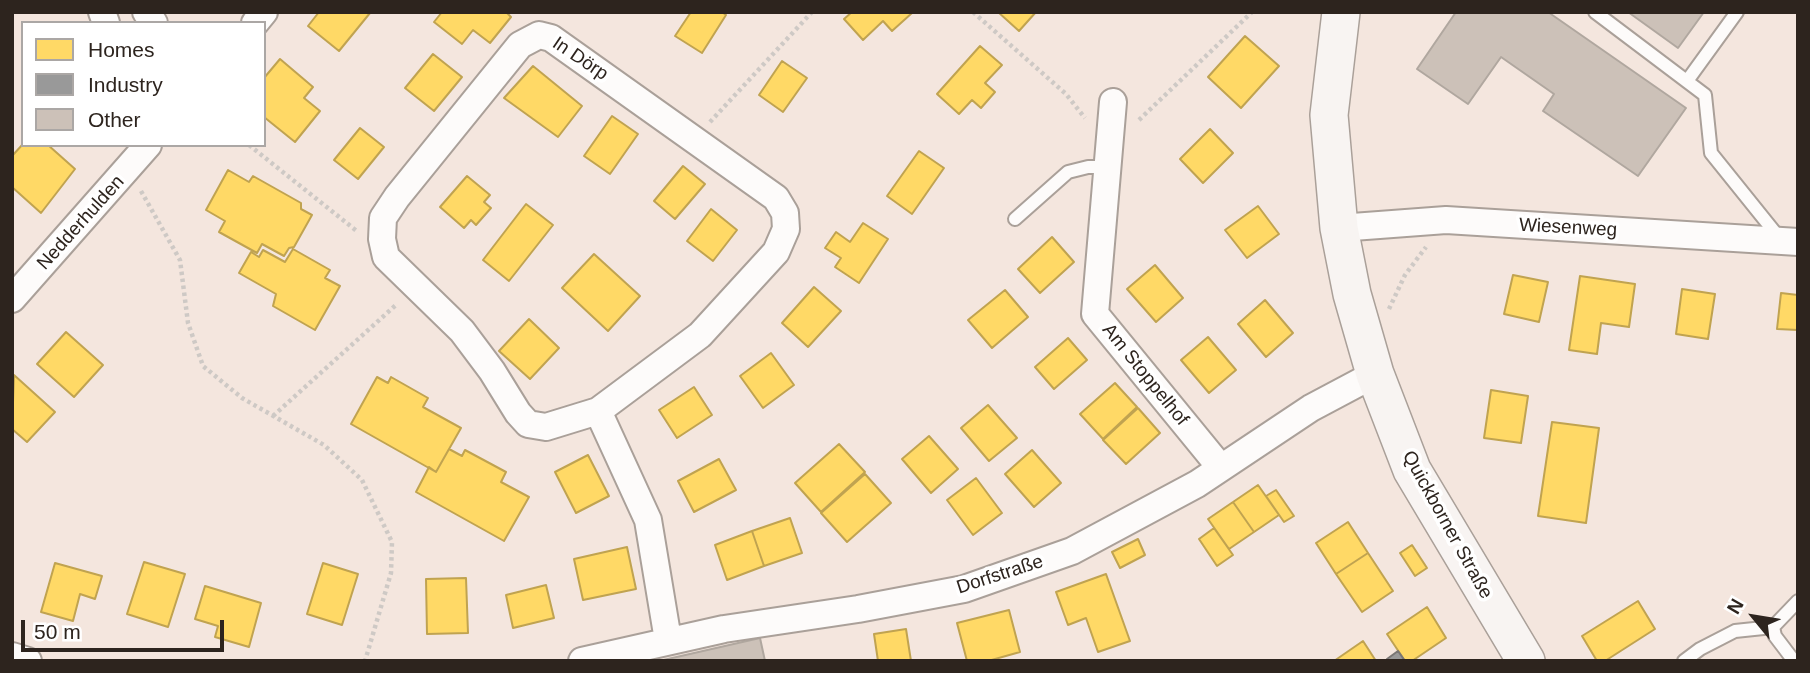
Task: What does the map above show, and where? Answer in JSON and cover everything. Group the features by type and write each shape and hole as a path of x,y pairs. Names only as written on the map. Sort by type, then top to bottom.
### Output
{"main road":[{"name":"Quickborner Straße","path":"1341,12 1329,115 1339,228 1352,294 1371,362 1412,470 1526,661"}],"street":[{"name":"In Dörp","path":"539,35 551,38 776,198 785,213 786,229 776,252 700,335 598,411 546,427 528,424 518,413 492,371 461,331 386,257 382,239 383,218 397,197 520,45 539,35"},
{"name":"Am Stoppelhof","path":"1113,102 1095,314 1222,468"},
{"name":"Nedderhulden","path":"12,299 146,147"},
{"name":"Wiesenweg","path":"1339,228 1446,220 1790,241"},
{"name":"Dorfstraße","path":"582,661 724,629 858,609 964,589 1072,551 1198,484 1311,408 1371,362"},
{"path":"598,411 648,520 668,640"},
{"path":"12,656 28,661"}],"lane":[{"path":"1595,12 1705,95 1711,153 1790,241"},
{"path":"1687,81 1737,12"},
{"path":"1015,219 1068,172 1088,167 1109,157"},
{"path":"1684,661 1700,649 1735,631 1773,627 1798,601"},
{"path":"1773,627 1776,636 1794,661"}],"path":[{"path":"695,139 812,12"},
{"path":"973,12 1066,94 1109,157 1252,12"},
{"path":"251,147 355,232 382,239"},
{"path":"128,169 180,260 188,323 203,366 242,398 324,445 362,480 392,542 391,573 365,661"},
{"path":"1371,362 1405,275 1446,220"},
{"path":"273,416 416,287"}],"building: Homes":[{"path":"319,12 370,13 339,51 308,26"},
{"path":"442,12 506,12 511,17 490,43 473,30 462,44 434,22"},
{"path":"691,12 722,12 726,15 702,53 675,36"},
{"path":"852,12 912,13 892,31 883,21 863,40 844,19"},
{"path":"998,12 1036,12 1019,31"},
{"path":"1245,36 1279,66 1241,108 1208,77"},
{"path":"980,46 1002,65 985,83 995,92 981,108 972,100 959,114 937,94"},
{"path":"433,54 462,77 434,111 405,88"},
{"path":"280,59 313,87 304,98 320,111 295,142 266,119 266,76"},
{"path":"782,61 807,78 783,112 759,95"},
{"path":"533,66 582,106 558,137 504,98"},
{"path":"612,116 638,134 610,174 584,156"},
{"path":"360,128 384,147 358,179 334,160"},
{"path":"1210,129 1233,153 1203,183 1180,159"},
{"path":"21,146 50,147 75,169 41,213 12,187 12,156"},
{"path":"919,151 944,168 912,214 887,196"},
{"path":"683,166 705,184 675,219 654,201"},
{"path":"228,170 249,182 253,176 301,203 301,209 312,215 294,247 289,248 284,256 262,244 257,253 219,232 225,221 206,210"},
{"path":"467,176 490,195 484,202 491,208 476,225 471,220 464,228 440,207"},
{"path":"526,204 553,225 509,281 483,260"},
{"path":"1258,206 1279,234 1247,258 1225,230"},
{"path":"711,209 737,230 713,261 687,241"},
{"path":"863,223 888,239 859,283 835,267 841,258 825,248 836,232 850,242"},
{"path":"1052,237 1074,262 1040,293 1018,269"},
{"path":"293,249 330,270 325,278 340,286 315,330 273,306 276,294 239,273 251,252 259,257 263,250 285,262"},
{"path":"594,254 640,296 608,331 562,288"},
{"path":"1155,265 1183,298 1156,322 1127,289"},
{"path":"1513,275 1548,282 1539,322 1504,314"},
{"path":"1580,276 1635,284 1629,327 1601,323 1597,354 1569,350"},
{"path":"814,287 841,311 808,347 782,323"},
{"path":"1682,289 1715,294 1708,339 1676,334"},
{"path":"1005,290 1028,317 992,348 968,320"},
{"path":"1781,293 1798,295 1798,330 1777,329"},
{"path":"1265,300 1293,333 1266,357 1238,324"},
{"path":"529,319 559,348 530,379 499,351"},
{"path":"66,332 103,365 74,397 37,364"},
{"path":"1208,337 1236,370 1209,393 1181,360"},
{"path":"1068,338 1087,360 1054,389 1035,367"},
{"path":"771,353 794,385 763,408 740,376"},
{"path":"14,375 55,412 27,442 12,429"},
{"path":"377,377 388,383 391,377 428,398 423,407 461,428 436,472 351,424"},
{"path":"1115,383 1137,407 1103,439 1080,414"},
{"path":"694,387 712,415 677,438 659,410"},
{"path":"1491,390 1528,396 1521,443 1484,438"},
{"path":"988,405 1017,438 989,461 961,428"},
{"path":"1138,408 1160,433 1126,464 1103,440"},
{"path":"1552,422 1599,428 1586,523 1538,516"},
{"path":"929,436 958,469 931,493 902,459"},
{"path":"839,444 865,472 821,512 795,483"},
{"path":"449,449 462,456 465,450 506,472 501,482 529,497 504,541 416,492 429,467 436,472"},
{"path":"1032,450 1061,483 1034,507 1005,474"},
{"path":"588,455 609,496 576,513 555,472"},
{"path":"719,459 736,490 694,512 678,481"},
{"path":"865,474 891,503 847,542 821,513"},
{"path":"976,478 1002,513 973,535 947,500"},
{"path":"1258,485 1279,515 1254,532 1233,502"},
{"path":"1276,490 1294,516 1284,522 1266,496"},
{"path":"1233,502 1254,532 1229,549 1208,519"},
{"path":"790,518 802,553 764,566 752,531"},
{"path":"1348,522 1368,553 1336,574 1316,543"},
{"path":"1214,528 1233,555 1217,566 1199,539"},
{"path":"752,531 764,566 727,580 715,545"},
{"path":"1138,539 1145,555 1120,568 1112,552"},
{"path":"1412,545 1427,568 1415,576 1400,553"},
{"path":"627,547 636,589 583,600 574,559"},
{"path":"1368,553 1393,591 1362,612 1336,574"},
{"path":"144,562 185,574 168,627 127,614"},
{"path":"55,563 102,576 95,599 80,594 73,621 41,612"},
{"path":"323,563 358,574 342,625 307,614"},
{"path":"1106,574 1130,641 1098,652 1086,618 1068,625 1056,592"},
{"path":"466,578 468,633 427,634 426,579"},
{"path":"546,585 554,618 513,628 506,595"},
{"path":"205,586 261,603 249,647 215,637 218,626 195,619"},
{"path":"1638,601 1655,629 1605,661 1597,661 1582,636"},
{"path":"1427,607 1446,638 1412,661 1405,661 1387,634"},
{"path":"1009,610 1020,652 988,661 967,661 957,623"},
{"path":"906,629 911,661 878,661 874,634"},
{"path":"1363,641 1376,661 1334,661"}],"building: Industry":[{"path":"1398,651 1405,661 1388,661 1387,659"}],"building: Other":[{"path":"1456,12 1548,12 1686,108 1638,176 1543,111 1554,94 1501,57 1468,104 1417,69"},
{"path":"1628,12 1704,12 1678,48"},
{"path":"760,638 765,661 659,661"}]}
